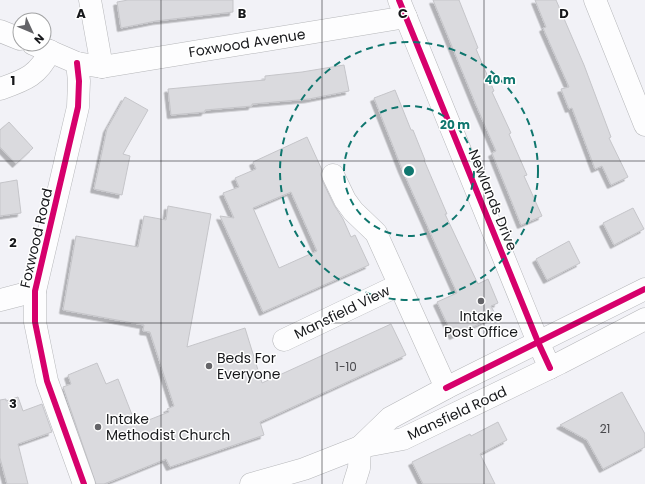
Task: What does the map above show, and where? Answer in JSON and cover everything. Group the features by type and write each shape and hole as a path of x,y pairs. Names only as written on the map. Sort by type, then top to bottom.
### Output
{"street":[{"name":"Foxwood Road","path":"84,484 48,382 35,322 35,291 78,107 79,81 89,65 90,0"},
{"path":"595,0 638,87 645,125"},
{"name":"Foxwood Avenue","path":"89,65 403,9"},
{"name":"Newlands Drive","path":"403,9 538,342"},
{"path":"0,31 12,36"},
{"path":"52,51 89,65"},
{"path":"0,89 20,82 35,73 44,63 43,52"},
{"name":"Mansfield View","path":"333,175 345,200 353,211 376,233 446,388"},
{"name":"Mansfield View","path":"284,340 399,285"},
{"name":"Mansfield Road","path":"360,447 390,418 446,388 645,289"},
{"path":"0,300 35,291"},
{"name":"Mansfield Road","path":"251,484 304,469 360,447 403,439 550,368 645,319"},
{"path":"538,342 550,368"},
{"path":"354,484 359,468 360,447"}],"building":[{"path":"128,0 233,0 233,12 156,21 121,28 117,2"},
{"path":"433,0 459,0 478,48 476,49 494,91 492,92 511,133 509,134 527,175 524,176 542,216 521,225 492,153 496,151"},
{"path":"535,0 556,0 584,65 611,137 609,138 628,177 611,185 602,166 595,169 572,108 569,109 561,89 569,87 543,28 546,27"},
{"path":"344,65 349,91 309,99 252,104 252,106 205,110 205,112 171,115 168,89 265,80 265,76"},
{"path":"395,90 447,214 445,214 478,284 488,279 498,303 491,306 496,316 453,336 437,302 457,293 402,169 374,98"},
{"path":"125,97 148,110 123,154 130,156 122,195 94,189 107,129"},
{"path":"9,122 33,148 16,164 0,147 0,130"},
{"path":"307,137 322,170 322,180 334,205 343,219 351,237 355,235 369,265 263,312 220,216 234,218 223,193 239,187 235,178 256,169 253,162","holes":["291,192 317,251 279,268 253,208"]},
{"path":"17,180 21,213 0,216 0,183"},
{"path":"168,206 211,214 187,347 245,328 262,383 391,324 406,355 260,422 264,435 170,467 166,459 104,484 96,484 63,387 71,384 68,375 97,363 106,384 118,379 136,425 169,412 167,409 174,406 150,332 143,331 144,325 63,310 76,236 138,247 144,216 166,220"},
{"path":"633,208 644,229 614,245 603,223"},
{"path":"569,241 580,263 547,280 536,259"},
{"path":"622,392 645,434 645,447 603,469 587,440 560,425"},
{"path":"18,397 23,411 42,404 52,432 18,444 28,484 7,484 0,458 0,400 6,399 6,401"},
{"path":"498,422 507,440 480,454 495,484 423,484 412,462 470,434 471,436"}],"cycle path":[{"path":"399,0 538,342 550,368"},
{"path":"77,63 79,81 78,107 35,291 35,322 47,381 84,484"},
{"path":"446,388 645,289"}],"place":[{"name":"Intake Post Office","path":"481,301"},
{"name":"Beds For Everyone","path":"209,366"},
{"name":"Intake Methodist Church","path":"98,427"}]}
